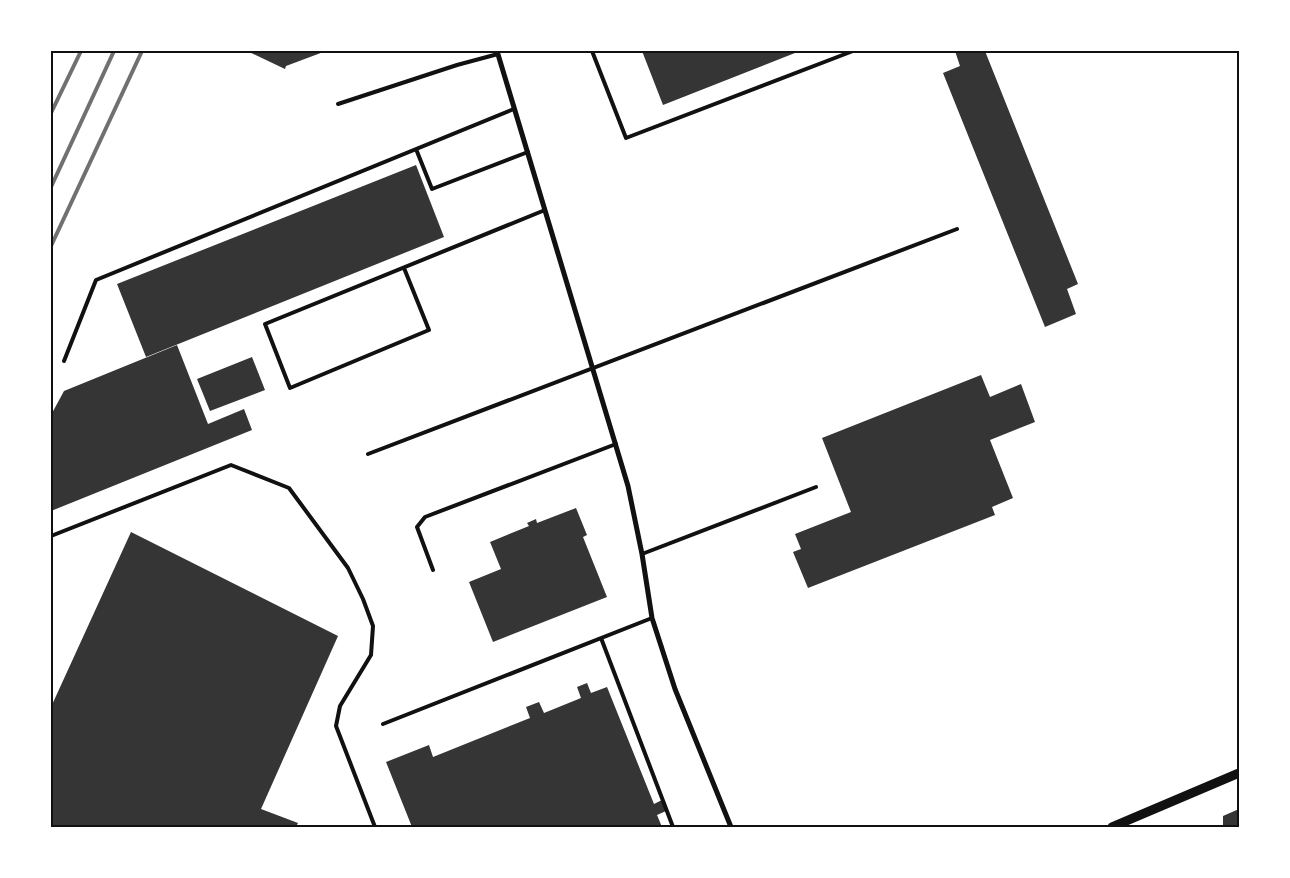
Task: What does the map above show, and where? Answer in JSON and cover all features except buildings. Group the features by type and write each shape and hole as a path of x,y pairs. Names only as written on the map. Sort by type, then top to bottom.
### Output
{"street":[{"path":"497,53 628,486 642,554 652,618 674,689 731,827"},
{"path":"1112,827 1239,773"}],"lane":[{"path":"592,51 626,138 853,51"},
{"path":"338,104 497,53"},
{"path":"64,360 96,280 514,109"},
{"path":"416,150 432,188 528,152"},
{"path":"404,268 429,330 290,388 264,324 545,210"},
{"path":"368,454 957,229"},
{"path":"433,570 417,527 425,517 616,444"},
{"path":"51,536 231,466 289,488 348,568 363,599 373,626 371,655 340,706 336,726 375,827"},
{"path":"642,554 816,487"},
{"path":"383,724 652,618"},
{"path":"601,638 673,827"}],"railway":[{"path":"51,113 81,51"},
{"path":"51,187 114,51"},
{"path":"51,246 142,51"}]}
